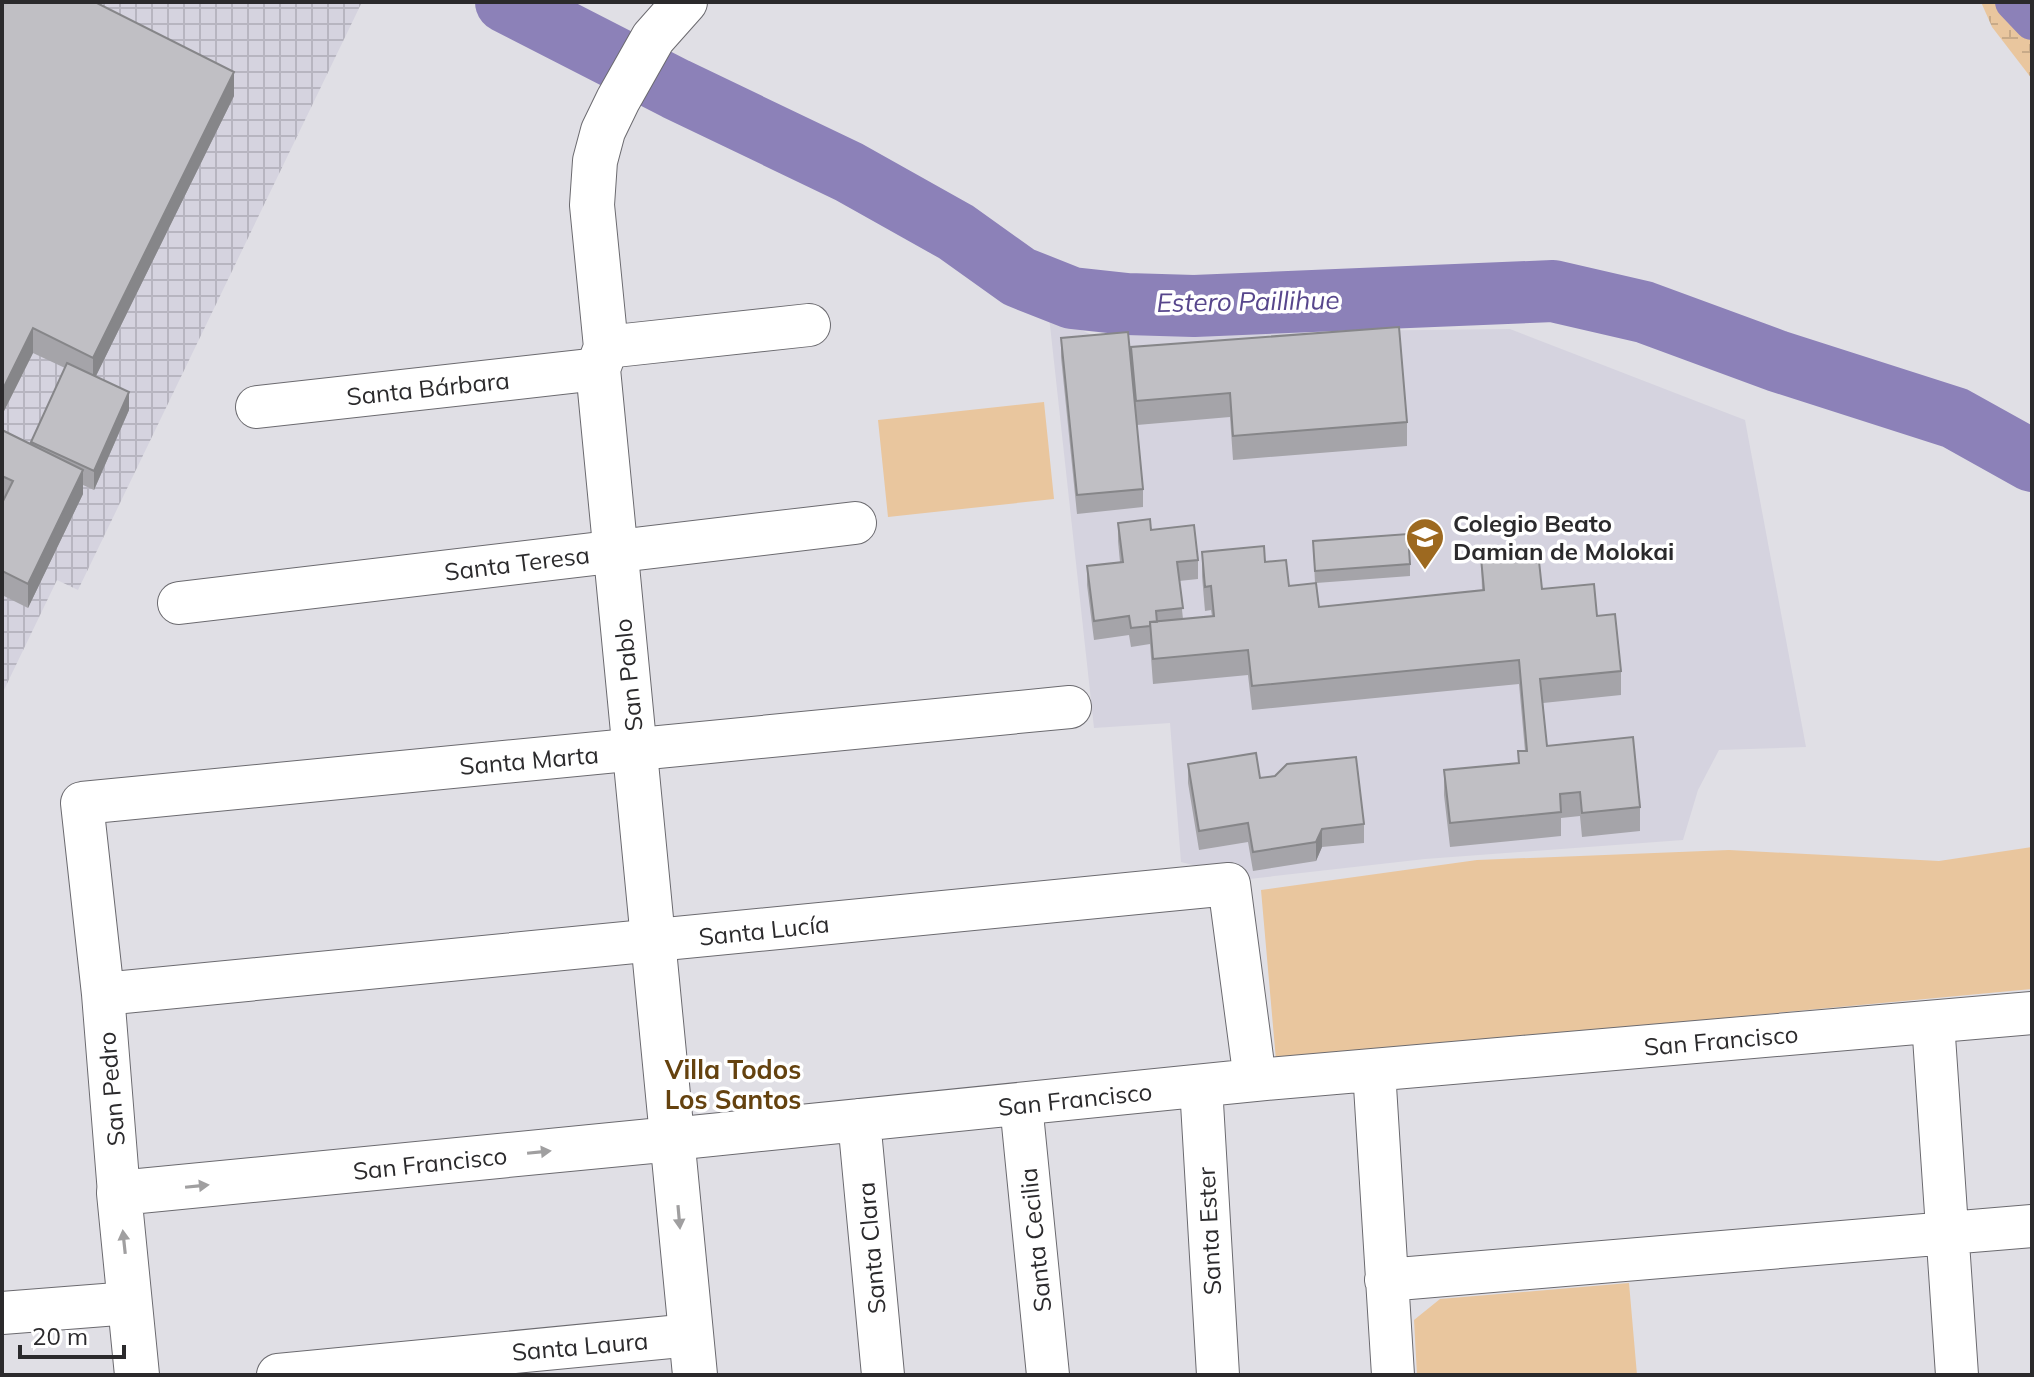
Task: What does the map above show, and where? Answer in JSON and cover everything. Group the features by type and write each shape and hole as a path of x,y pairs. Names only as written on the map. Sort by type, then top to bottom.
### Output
{"street":[{"name":"San Pablo","path":"685,2 653,38 603,131 595,161 592,205 616,551 693,1355"},
{"name":"Santa Bárbara","path":"257,407 809,325"},
{"name":"Santa Teresa","path":"179,603 855,523"},
{"name":"Santa Marta","path":"82,803 1070,707"},
{"name":"San Pedro","path":"82,803 103,994 137,1375"},
{"name":"Santa Lucía","path":"103,994 1229,884 1255,1080"},
{"name":"San Francisco","path":"119,1193 1255,1080 2032,1013"},
{"path":"1933,1022 1957,1375"},
{"path":"1374,1070 1393,1375"},
{"name":"Santa Ester","path":"1201,1086 1218,1375"},
{"name":"Santa Cecilia","path":"1021,1104 1048,1375"},
{"name":"Santa Clara","path":"859,1120 883,1375"},
{"path":"1386,1280 2032,1226"},
{"path":"2,1313 130,1303"},
{"name":"Santa Laura","path":"278,1375 693,1355"}],"shaded area":[{"path":"2,2 362,2 78,590 57,580 2,694"},
{"name":"Colegio Beato Damian de Molokai","path":"1049,316 1090,334 1510,329 1745,420 1806,747 1719,750 1698,790 1683,840 1425,859 1249,879 1181,862 1170,723 1094,728"}],"green space":[{"path":"1981,2 2032,2 2032,79 1992,27"},
{"path":"1044,402 1054,499 888,517 878,420"},
{"path":"2032,847 2032,989 1276,1060 1261,890 1477,860 1729,850 1939,861"},
{"path":"1629,1283 1637,1375 1417,1375 1414,1320 1440,1299"}],"building":[{"path":"2,2 95,2 234,72 93,358 33,328 2,391"},
{"path":"1399,327 1407,422 1233,436 1230,393 1136,401 1131,347"},
{"path":"1128,332 1143,489 1077,495 1061,338"},
{"path":"67,363 129,392 94,471 31,442"},
{"path":"2,430 83,470 28,584 2,571 2,503 13,481 2,476"},
{"path":"1150,519 1151,530 1194,525 1198,560 1177,562 1183,608 1156,611 1157,622 1150,622 1150,626 1131,628 1129,616 1094,621 1087,566 1123,562 1118,523"},
{"path":"1408,534 1410,564 1315,571 1313,541"},
{"path":"1264,546 1265,562 1286,560 1289,586 1316,583 1319,607 1484,590 1481,558 1538,552 1542,589 1594,584 1597,616 1615,614 1621,671 1540,679 1547,746 1633,737 1640,807 1582,813 1580,792 1560,794 1561,812 1450,823 1444,770 1519,763 1518,751 1527,751 1519,660 1252,686 1248,650 1153,659 1150,622 1214,616 1211,586 1205,587 1202,552"},
{"path":"1256,753 1260,778 1275,776 1287,764 1356,757 1364,824 1322,829 1316,842 1253,852 1248,823 1199,831 1188,764"}],"waterway":[{"name":"Estero Paillihue","path":"506,2 676,89 849,172 956,232 1019,277 1072,298 1194,306 1553,291 1644,312 1777,361 1955,418 2032,461"},
{"path":"2013,2 2032,22"}],"place":[{"name":"Colegio Beato Damian de Molokai","path":"1425,571"}],"district":[{"name":"Villa Todos Los Santos","path":"733,1084"}]}
